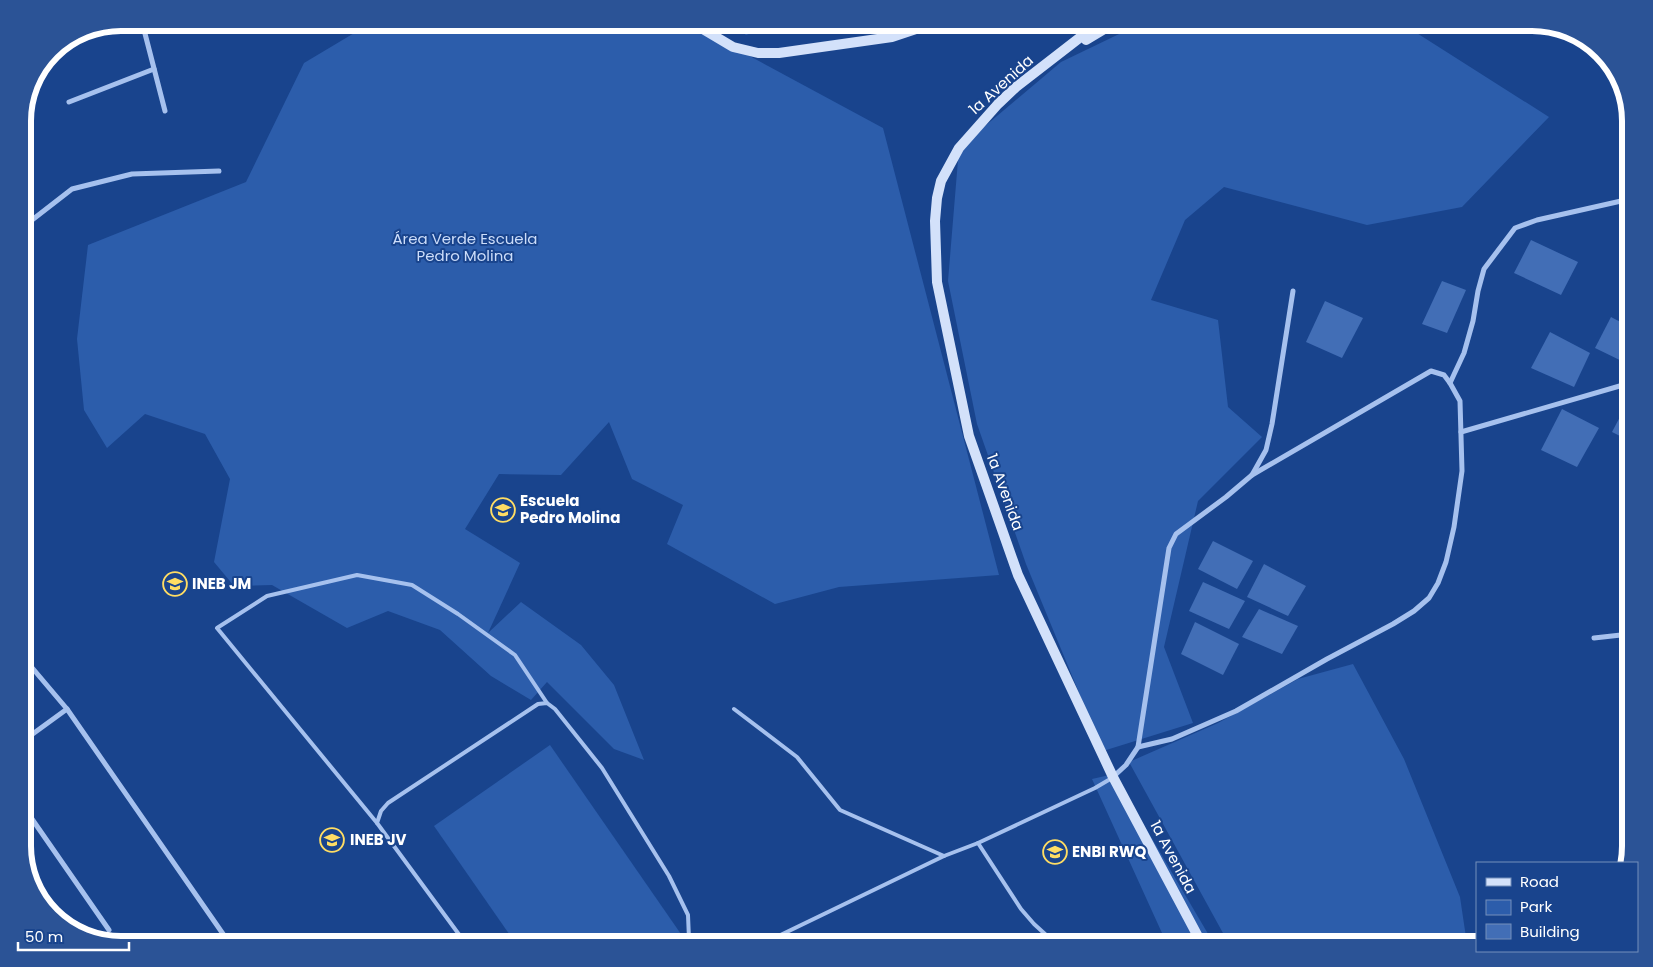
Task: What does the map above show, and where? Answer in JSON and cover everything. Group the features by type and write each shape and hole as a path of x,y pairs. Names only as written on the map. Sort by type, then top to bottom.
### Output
{"main road":[{"path":"706,31 734,47 758,52 779,53 892,37 910,31"},
{"name":"1a Avenida","path":"1089,31 1016,87 998,104 959,148 941,181 937,198 935,221 937,282 969,436 1015,566 1113,777 1198,936"},
{"name":"1a Avenida","path":"1057,56 1100,31"}],"street":[{"path":"144,31 166,111"},
{"path":"69,102 154,69"},
{"path":"31,221 72,189 132,174 219,171"},
{"path":"1450,383 1464,353 1484,269 1515,228 1537,220 1622,201"},
{"path":"1252,474 1266,450 1272,424 1293,291"},
{"path":"1113,777 1126,766 1138,747 1169,548 1176,534 1252,474 1431,371 1444,376 1460,401 1462,471 1454,527 1446,562 1438,583 1429,598 1394,624 1327,659 1236,711 1172,739 1138,747"},
{"path":"1461,432 1622,385"},
{"path":"1594,638 1622,635"},
{"path":"31,666 67,709 224,936"},
{"path":"31,735 67,709"},
{"path":"31,818 109,930"}],"lane":[{"path":"460,936 378,823 217,628 267,596 357,575 412,585 458,614 515,655 547,703 555,709 602,768 669,876 688,915 690,936"},
{"path":"378,823 380,811 388,803 538,704 547,703"},
{"path":"734,708 797,757 840,810 944,856"},
{"path":"779,936 944,856 978,843 1095,788 1113,777"},
{"path":"978,843 1020,909 1047,936"}],"green space":[{"name":"Área Verde Escuela Pedro Molina","path":"358,31 715,31 733,47 883,128 999,575 839,587 775,604 667,544 683,505 632,479 609,422 561,475 499,474 465,529 520,563 488,633 521,602 581,645 614,685 644,760 614,749 547,682 531,700 491,676 440,630 388,611 347,628 272,585 234,586 214,562 230,479 205,434 145,414 107,448 84,410 77,339 88,245 246,182 304,63"},
{"path":"741,31 757,31 746,35"},
{"path":"1125,31 1414,31 1549,117 1462,207 1367,225 1224,187 1185,220 1151,300 1218,320 1228,407 1262,437 1198,501 1164,647 1193,723 1103,751 1026,564 977,424 948,281 959,148 1061,62"},
{"path":"1353,664 1404,759 1460,897 1466,936 1225,936 1129,762 1218,723 1298,679"},
{"path":"550,745 682,936 510,936 434,826"},
{"path":"1114,774 1209,936 1163,936 1092,779"}],"building":[{"path":"1531,240 1578,262 1561,295 1514,273"},
{"path":"1442,281 1466,290 1447,333 1422,324"},
{"path":"1325,301 1363,318 1342,358 1306,342"},
{"path":"1611,317 1622,323 1622,361 1595,348"},
{"path":"1550,332 1590,353 1574,387 1531,368"},
{"path":"1562,409 1599,428 1577,467 1541,450"},
{"path":"1622,413 1622,437 1612,432"},
{"path":"1213,541 1253,561 1237,589 1198,569"},
{"path":"1264,564 1306,586 1288,616 1247,597"},
{"path":"1203,582 1245,601 1229,629 1189,611"},
{"path":"1259,609 1298,626 1282,654 1242,637"},
{"path":"1195,622 1239,644 1223,675 1181,654"}],"place":[{"name":"Escuela Pedro Molina","path":"503,510"},
{"name":"INEB JM","path":"175,584"},
{"name":"INEB JV","path":"332,840"},
{"name":"ENBI RWQ","path":"1055,852"}]}
